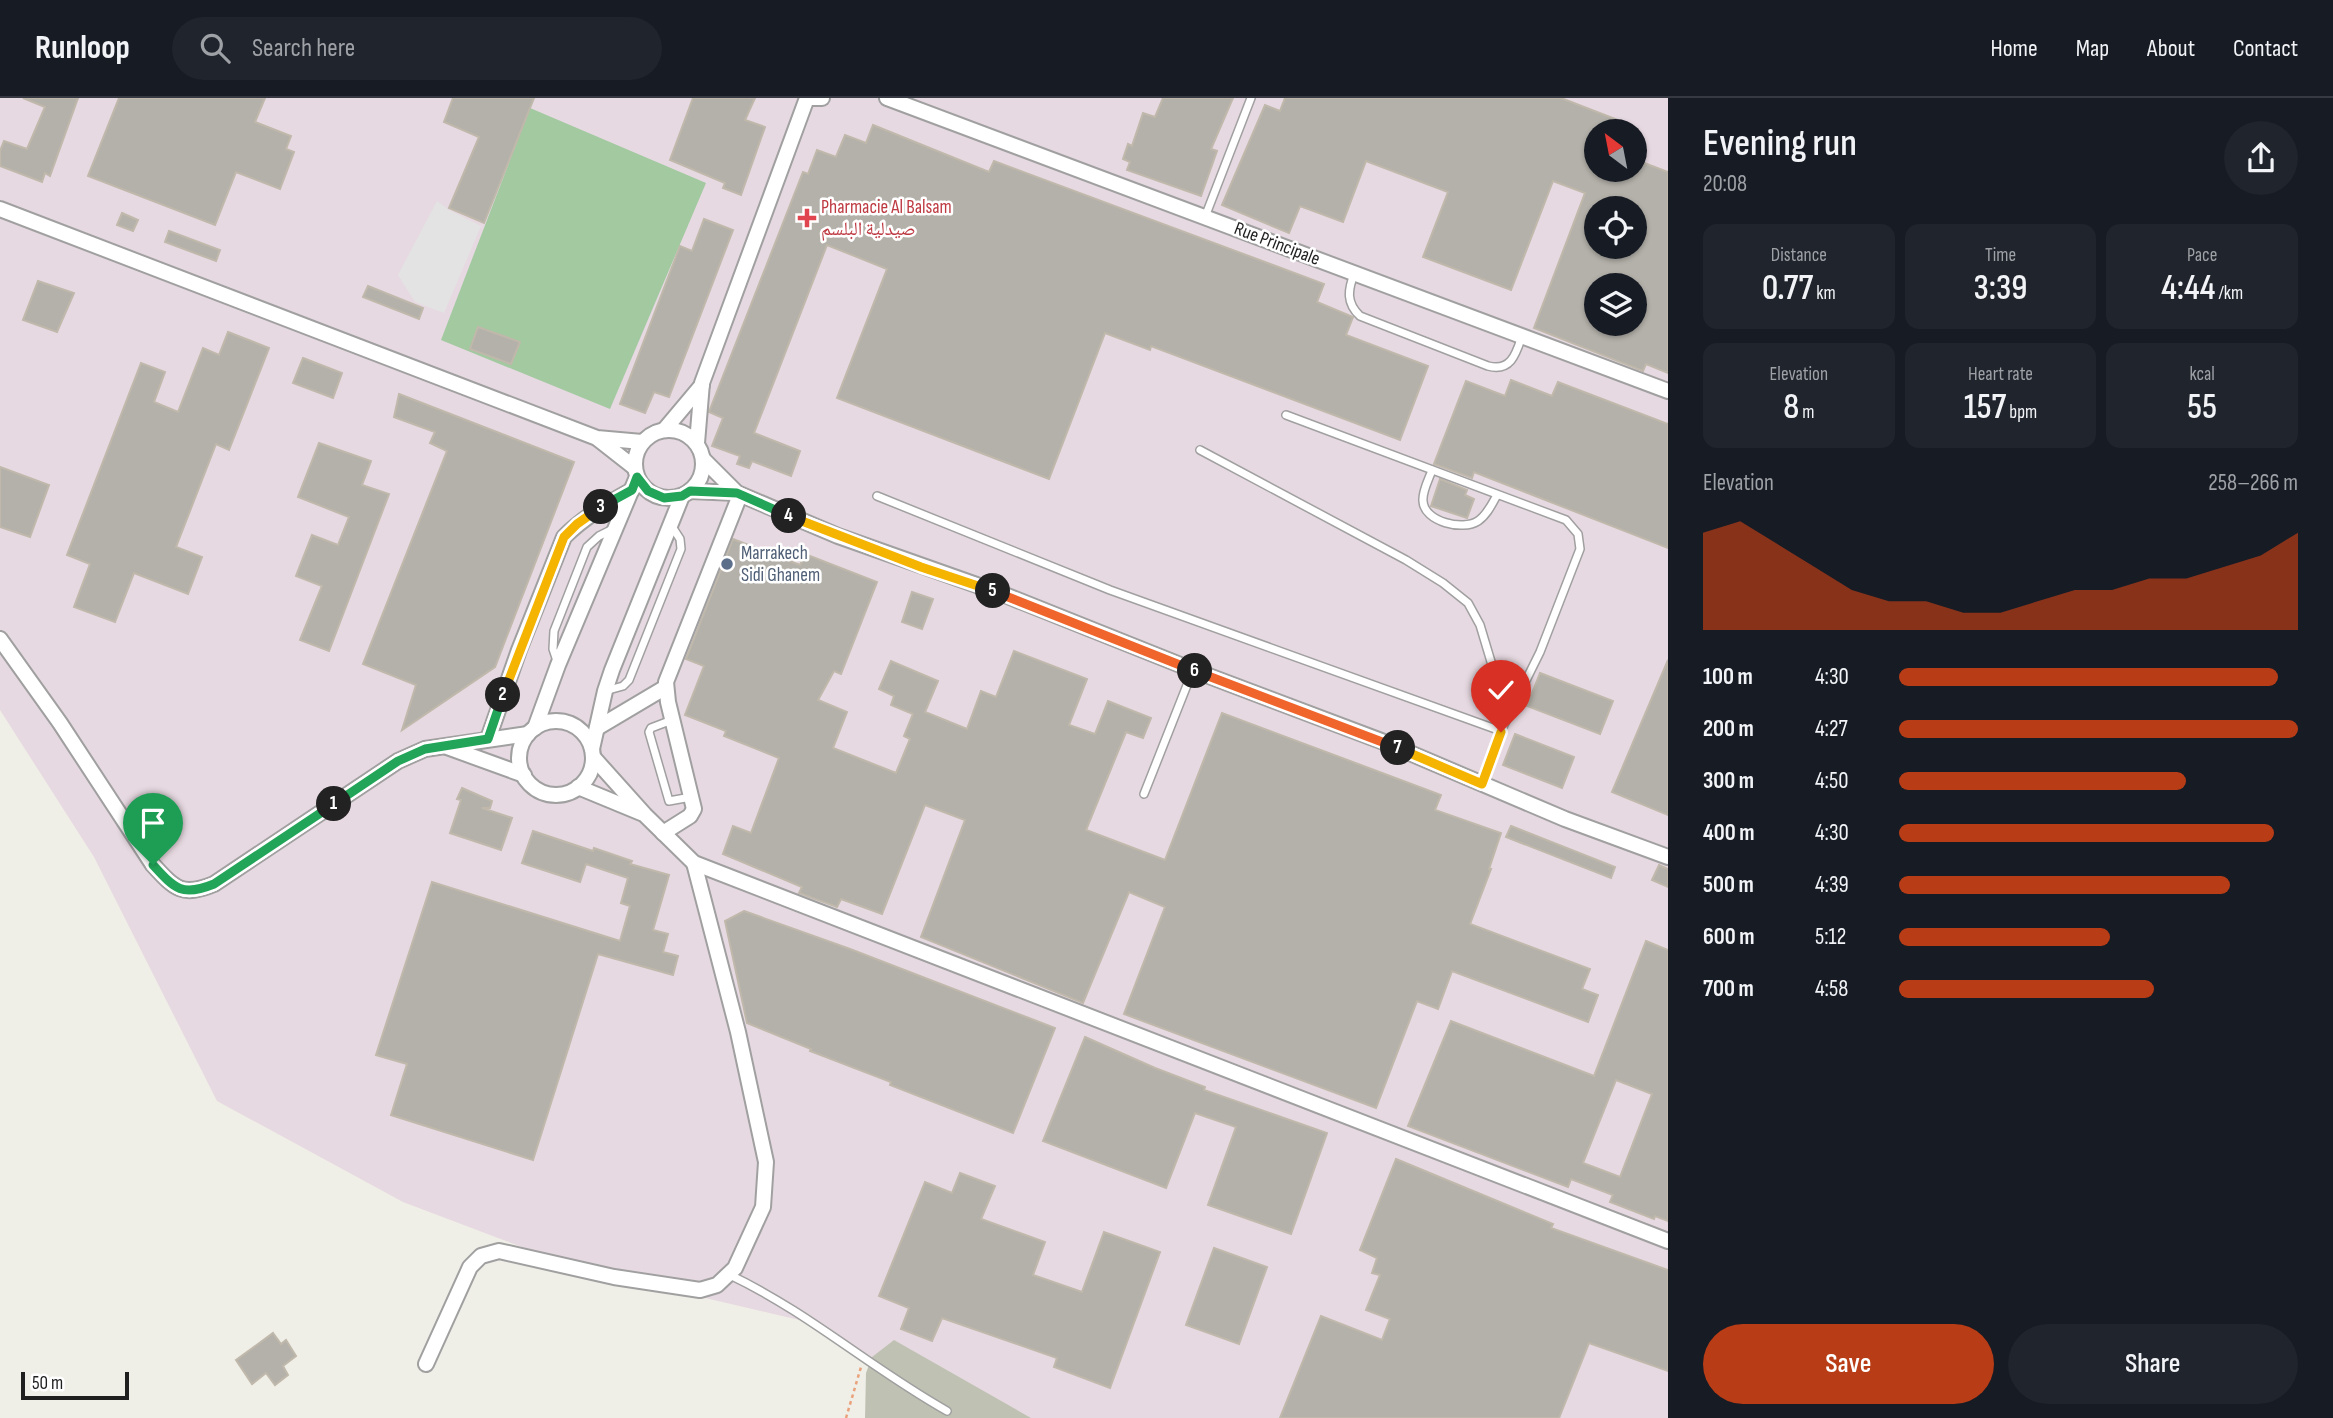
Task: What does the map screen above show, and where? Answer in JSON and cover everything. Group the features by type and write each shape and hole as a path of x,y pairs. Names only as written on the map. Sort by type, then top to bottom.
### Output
{"street":[{"path":"738,494 703,459 697,443 702,383 808,98 822,98"},
{"name":"Rue Principale","path":"887,98 1668,391"},
{"path":"0,209 597,438 642,443"},
{"path":"665,429 702,383"},
{"path":"697,443 683,432 665,429 656,432 642,443 635,459 634,478 616,527 532,731 523,741 519,758 524,775 535,788 552,794 569,792 589,775 605,691 670,524 686,493 701,477 703,459"},
{"path":"597,438 634,478 655,496 673,498 686,493 738,494 838,536 1005,596 1384,742 1565,819 1668,857"},
{"path":"488,739 519,650 564,537 634,478"},
{"path":"663,833 690,816 694,808 666,687 738,494"},
{"path":"0,639 60,723 153,865 170,883 182,890 197,891 214,884 398,761 425,749 532,731 552,722 569,724 584,734 592,753 645,815 694,863 1668,1241"},
{"path":"597,728 666,687"},
{"path":"445,746 524,775"},
{"path":"578,787 645,815"},
{"path":"426,1364 470,1267 481,1256 492,1251 527,1256 614,1277 700,1290 717,1285 730,1275 744,1251 763,1207 766,1161 738,1032 694,863"}],"lane":[{"path":"1205,217 1251,98"},
{"path":"1354,273 1348,292 1354,311 1360,316 1488,366 1499,368 1509,364 1522,336"},
{"path":"1286,415 1566,520 1578,534 1580,549 1540,652 1501,732 1482,784"},
{"path":"1200,450 1406,561 1443,583 1468,603 1480,625 1497,685 1501,732"},
{"path":"1432,470 1423,504 1425,510 1443,521 1462,526 1476,522 1497,495"},
{"path":"877,496 1110,590 1501,732"},
{"path":"1144,794 1193,670"},
{"path":"672,720 651,727 649,732 668,799 671,802 691,797"},
{"path":"730,1275 805,1316 863,1359 947,1411"}],"path":[{"path":"846,1418 863,1359"}],"shaded area":[{"path":"0,98 1668,98 1668,1418 980,1418 812,1323 577,1268 403,1202 217,1101 94,857 0,710"},
{"path":"437,201 481,226 444,313 415,302 398,275"},
{"path":"894,1340 1031,1418 865,1418 866,1373 872,1357"}],"green space":[{"path":"530,108 706,183 610,409 441,340"}],"building":[{"path":"23,98 78,98 50,176 45,173 42,182 0,166 0,151 4,141 27,149 45,107"},
{"path":"119,98 265,98 255,122 291,136 286,149 294,152 280,189 236,172 215,225 88,176"},
{"path":"453,98 534,98 484,223 449,208 479,137 444,122"},
{"path":"693,98 755,98 745,120 765,127 741,195 723,188 725,183 670,160"},
{"path":"1163,98 1233,98 1211,149 1217,151 1201,196 1127,170 1130,162 1123,159 1128,144 1132,146 1143,113 1155,117"},
{"path":"1285,98 1561,98 1615,119 1584,119 1584,182 1647,182 1647,164 1668,172 1668,373 1646,364 1643,371 1534,328 1585,193 1553,181 1511,290 1423,257 1448,192 1366,161 1343,222 1300,206 1289,233 1222,205 1265,105 1280,111"},
{"path":"873,125 989,172 994,161 1324,284 1317,302 1353,317 1346,335 1428,366 1400,440 1151,346 1150,350 1105,333 1049,479 837,398 887,269 827,245 754,433 800,451 791,476 752,461 749,468 737,464 740,456 712,446 723,418 709,412 803,172 808,174 817,150 836,157 845,135 866,143"},
{"path":"122,213 138,220 133,231 117,225"},
{"path":"704,219 733,230 669,397 654,392 645,413 620,404 680,246 692,251"},
{"path":"169,231 220,250 216,261 165,242"},
{"path":"38,281 74,293 57,332 23,320"},
{"path":"368,286 423,308 419,319 363,297"},
{"path":"478,327 520,342 511,364 470,349"},
{"path":"228,332 269,348 229,450 216,444 176,547 202,557 188,594 134,573 115,622 74,607 90,564 67,555 141,363 165,372 154,402 178,412 203,348 219,355"},
{"path":"303,358 342,373 333,398 293,383"},
{"path":"1511,380 1552,396 1558,382 1668,424 1668,548 1474,472 1472,478 1434,464 1466,381 1505,396"},
{"path":"399,394 574,462 495,667 402,730 416,685 363,664 447,451 430,443 435,432 394,417"},
{"path":"319,443 371,461 362,485 389,494 329,651 300,640 322,586 296,576 312,535 338,545 349,517 298,497"},
{"path":"0,467 49,485 30,537 0,527"},
{"path":"1440,479 1467,490 1465,495 1474,499 1467,518 1431,506"},
{"path":"733,539 800,565 805,554 877,582 841,674 834,671 818,700 847,712 833,748 896,773 910,739 904,736 913,714 891,705 894,696 879,689 891,661 938,681 925,712 967,729 981,691 996,697 1014,651 1087,679 1069,725 1095,734 1108,701 1151,718 1143,738 1126,732 1086,830 1165,860 1222,713 1441,795 1435,810 1501,833 1491,869 1470,924 1590,969 1582,989 1598,995 1588,1022 1452,971 1438,1009 1417,1001 1376,1108 1124,1014 1165,907 1129,892 1083,1003 921,937 965,820 925,805 882,914 841,899 837,907 799,893 802,887 723,854 733,826 751,833 779,758 724,736 726,731 685,715 704,666 686,659"},
{"path":"912,592 933,599 922,629 902,622"},
{"path":"1668,660 1668,815 1612,792"},
{"path":"1540,673 1613,701 1600,734 1527,706"},
{"path":"1515,734 1574,757 1562,788 1503,765"},
{"path":"462,788 492,801 490,808 482,808 512,818 501,850 450,833 461,800 457,799"},
{"path":"1511,826 1615,867 1611,878 1506,837"},
{"path":"533,831 593,851 594,848 632,861 630,864 669,875 653,930 668,934 663,952 678,956 673,975 598,954 533,1160 391,1115 407,1064 376,1055 432,882 620,941 630,906 621,903 628,878 586,864 580,882 522,863"},
{"path":"1659,865 1668,869 1668,887 1652,880"},
{"path":"744,911 1055,1028 1013,1133 890,1085 891,1082 747,1023 725,921"},
{"path":"1646,941 1668,950 1668,1221 1655,1216 1654,1219 1610,1202 1613,1195 1571,1179 1568,1187 1408,1126 1451,1021 1594,1076","holes":["1616,1080 1652,1094 1620,1177 1583,1163"]},
{"path":"1085,1037 1205,1087 1204,1090 1327,1133 1291,1234 1208,1205 1236,1127 1195,1113 1166,1188 1043,1141"},
{"path":"1396,1159 1553,1224 1551,1228 1668,1270 1668,1371 1589,1343 1559,1418 1280,1418 1321,1316 1382,1340 1390,1319 1366,1310 1380,1275 1372,1273 1377,1258 1360,1250"},
{"path":"960,1173 995,1186 981,1219 1045,1242 1033,1275 1082,1292 1104,1232 1160,1252 1110,1388 1054,1367 1057,1358 942,1318 932,1341 901,1329 909,1308 879,1296 925,1182 952,1193"},
{"path":"1214,1248 1267,1267 1239,1344 1186,1325"},
{"path":"273,1333 281,1344 286,1340 296,1356 283,1366 288,1375 275,1385 266,1373 252,1384 236,1360"}],"place":[{"name":"Pharmacie Al Balsam صيدلية البلسم","path":"807,218"},
{"name":"Marrakech Sidi Ghanem","path":"727,564"}],"route":[{"path":"153,865 170,883 182,890 197,891 214,884 398,761 425,749 488,739 519,650 564,537 598,509 632,490 637,477 648,491 664,498 682,496 690,491 737,493 838,536 1005,596 1384,742 1482,784 1501,732"}]}
